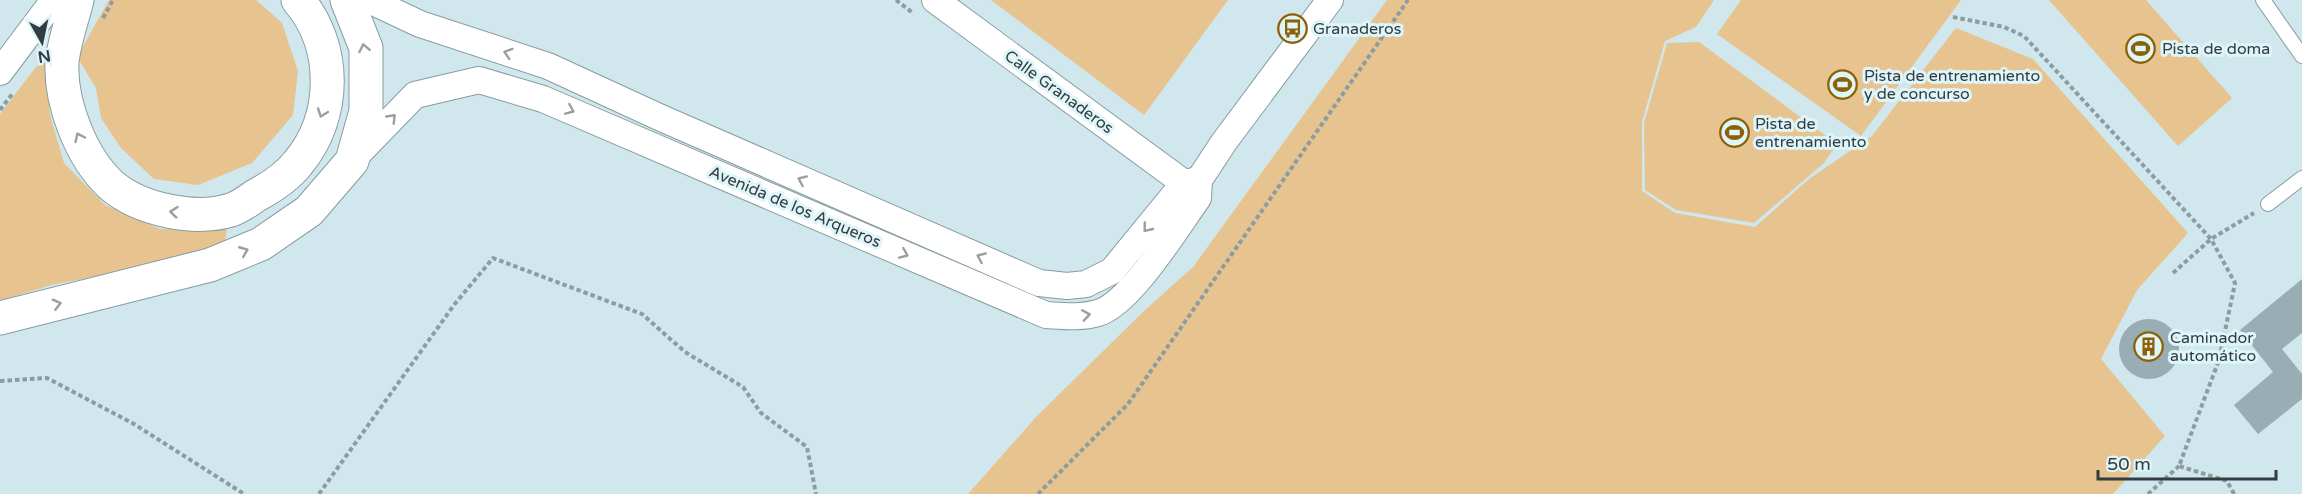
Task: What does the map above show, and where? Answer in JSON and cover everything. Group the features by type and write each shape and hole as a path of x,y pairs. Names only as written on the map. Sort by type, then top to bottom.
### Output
{"main road":[{"path":"77,0 62,61 68,113 89,158 112,185 135,199 162,211 200,215 232,210 270,188 298,164 311,142 326,107 328,70 320,38 298,0"},
{"path":"0,318 210,265 261,244 309,211 352,161 366,111 366,48 347,0"}],"street":[{"path":"0,72 54,0"},
{"name":"Avenida de los Arqueros","path":"369,0 420,24 548,66 670,122 1039,283 1066,286 1086,284 1112,271 1224,142 1330,0"},
{"name":"Calle Granaderos","path":"934,0 1191,181"},
{"name":"Avenida de los Arqueros","path":"352,161 415,95 479,80 543,99 1046,315 1074,317 1100,313 1128,293 1198,198 1191,181"}],"lane":[{"path":"2263,0 2301,51"},
{"path":"2268,204 2302,178"}],"path":[{"path":"1038,494 1128,404 1408,0"},
{"path":"1953,17 2004,27 2024,36 2211,239 2235,283 2218,360 2179,466 2148,494"},
{"path":"2173,273 2211,239 2268,204"},
{"path":"319,494 454,305 493,258 642,314 686,352 742,387 761,413 807,447 816,494"},
{"path":"0,381 46,378 134,424 244,494"},
{"path":"2179,466 2227,481 2234,494"}],"shaded area":[{"path":"109,0 256,0 282,23 298,71 293,115 252,163 198,185 154,179 121,148 101,118 96,88 77,57"},
{"path":"991,0 1228,0 1144,115"},
{"path":"1387,0 1714,0 1696,27 1665,41 1642,122 1642,191 1675,213 1755,227 1809,179 1872,136 1956,28 2033,59 2188,233 2137,290 2101,359 2165,436 2113,494 968,494 1037,416 1144,311 1193,267"},
{"name":"Pista de entrenamiento y de concurso","path":"1741,0 1961,0 1861,136 1717,34"},
{"name":"Pista de doma","path":"2049,0 2146,0 2232,98 2178,146"},
{"name":"Pista de entrenamiento","path":"1699,42 1837,144 1824,163 1754,223 1676,210 1645,190 1644,123 1667,43"},
{"path":"46,63 50,115 64,163 105,205 160,229 227,226 225,244 102,275 51,285 0,301 0,114 36,67"}],"building":[{"path":"2302,279 2302,333 2282,349 2302,374 2302,399 2258,434 2234,405 2273,372 2240,330"},
{"name":"Caminador automático","path":"2149,319 2166,324 2174,332 2179,349 2174,366 2166,374 2149,379 2132,374 2124,366 2119,349 2124,332 2132,324"}],"place":[{"name":"Granaderos","path":"1292,29"},
{"name":"Pista de doma","path":"2141,49"},
{"name":"Pista de entrenamiento y de concurso","path":"1843,85"},
{"name":"Pista de entrenamiento","path":"1734,133"},
{"name":"Caminador automático","path":"2149,347"}]}
